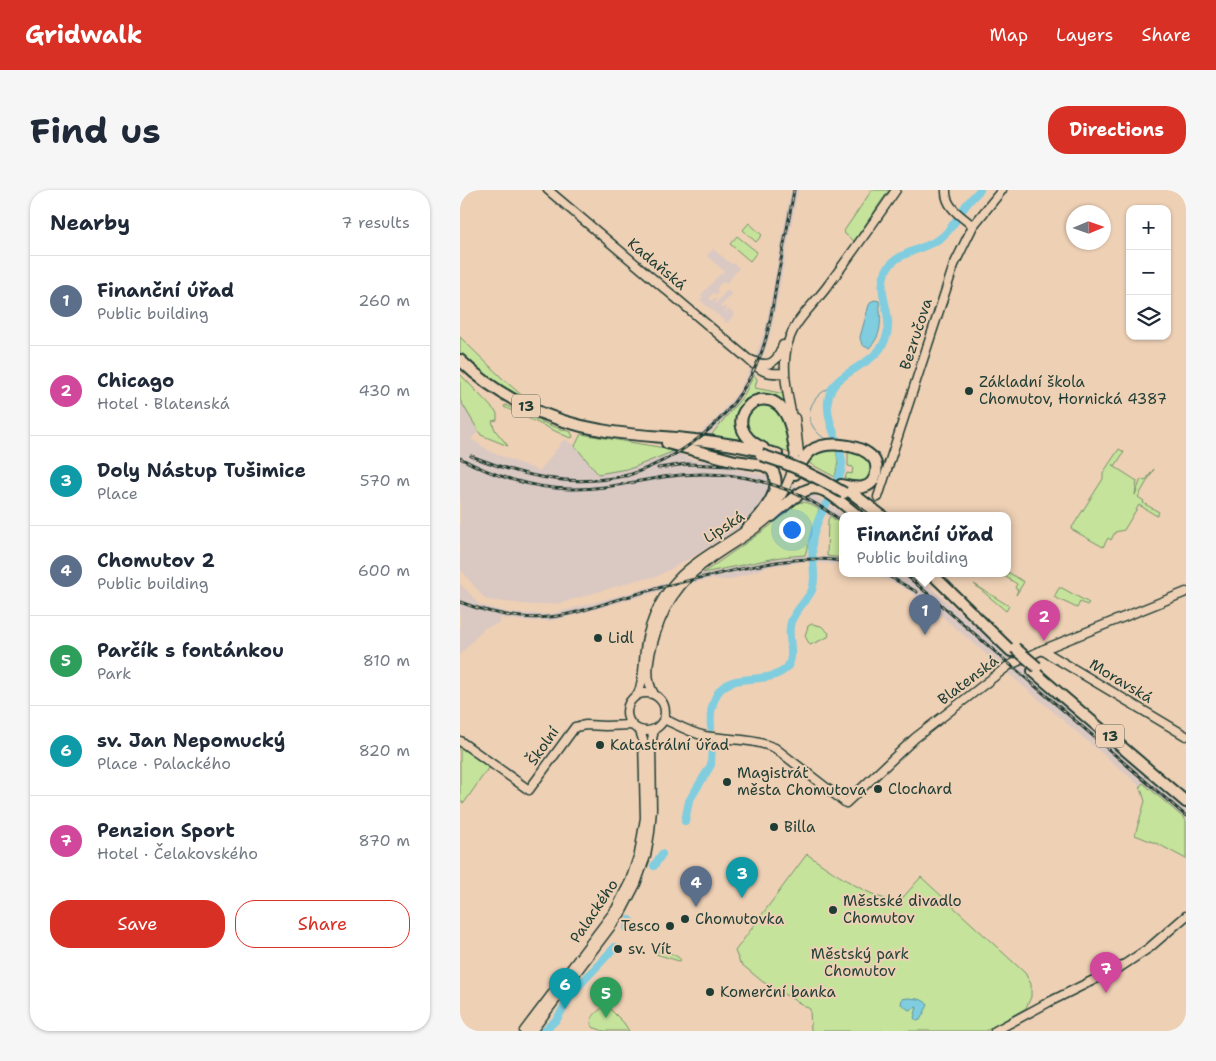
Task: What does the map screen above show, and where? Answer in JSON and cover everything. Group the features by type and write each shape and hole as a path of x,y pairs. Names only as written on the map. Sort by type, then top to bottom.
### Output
{"highway":[{"name":"13","path":"460,360 495,389 549,416 573,424 620,433 710,442 777,454 813,470 871,511"},
{"name":"13","path":"460,367 498,396 547,421 570,429 603,436 728,449 761,455 785,462 842,489"},
{"path":"777,454 751,442 743,431 741,424 742,412 749,404 760,399 774,402 785,413 789,422 795,451"},
{"path":"667,442 735,461 763,465 772,470 776,480 776,488 755,522 746,530"},
{"path":"796,474 805,457 812,451 830,445 865,451 872,457 877,467 875,478 867,486 842,489"},
{"path":"772,516 808,488 826,491 853,512"},
{"name":"13","path":"935,577 1035,669 1186,802"},
{"name":"13","path":"943,577 1013,649"},
{"name":"13","path":"1035,669 1186,795"}],"street":[{"name":"Kadaňská","path":"548,190 749,360 756,368 774,374 785,372"},
{"name":"Lipská","path":"638,694 641,687 642,662 648,634 664,596 685,569 746,530 767,514 782,495 792,469 795,451 785,372 787,343 801,316 826,289 896,190"},
{"path":"946,190 948,203 973,226"},
{"name":"Bezručova","path":"878,497 954,265 973,226 1002,190"},
{"path":"749,360 769,364 777,358 787,333 801,316"},
{"name":"Lipská","path":"654,694 650,686 649,677 651,652 658,626 672,596 691,574 772,516 786,497 796,474 799,442 785,372"},
{"name":"Blatenská","path":"664,719 706,736 750,740 775,748 846,803 915,738 998,672 1042,650 1186,592"},
{"name":"Moravská","path":"1042,650 1186,736"},
{"path":"616,725 627,714 630,702 638,694 654,694 663,702 665,708 664,719 658,728 654,730 640,731 631,725 627,714"},
{"name":"Školní","path":"460,741 528,790 574,727 580,725 631,725"},
{"name":"Palackého","path":"532,1031 616,920 636,884 646,856 650,832 652,809 651,744 654,730"},
{"name":"Palackého","path":"524,1031 616,909 633,874 641,846 646,810 644,750 640,731"},
{"path":"995,1031 1122,966 1149,948 1186,916"}],"shaded area":[{"path":"791,190 798,190 772,327 764,354 752,380 733,409 711,433 681,455 694,460 735,463 736,469 787,482 841,512 839,512 839,523 805,502 772,488 751,520 694,556 656,577 640,579 561,603 534,605 486,600 460,569 460,400 479,431 471,439 493,453 540,471 564,439 575,446 598,474 632,468 677,450 716,419 738,392 753,364 766,326"},
{"path":"713,249 739,268 726,284 722,282 716,289 719,292 716,295 713,293 709,298 712,301 714,298 717,300 716,304 725,292 728,291 732,294 720,307 722,309 724,306 727,309 724,311 726,312 729,309 735,314 727,323 700,300 703,297 701,295 724,271 707,256"},
{"path":"805,555 839,558 839,565 805,562 771,566 729,580 712,579 677,586 549,621 523,621 500,618 500,623 484,628 460,655 460,583 480,605 510,613 548,614 675,580 770,559"},
{"path":"881,577 899,577 908,581 903,577 918,577 1186,807 1186,820 1143,783 1140,786 924,601 901,586"}],"green space":[{"path":"872,190 889,190 854,241 844,231"},
{"path":"749,223 762,235 756,242 743,230"},
{"path":"737,236 757,252 750,261 730,244"},
{"path":"460,337 533,405 495,383 460,356"},
{"path":"460,374 497,413 497,420 492,421 495,430 508,446 481,435 460,400"},
{"path":"754,375 757,379 755,388 785,394 788,412 782,406 749,400 741,411 738,421 739,431 745,443 718,440 712,434 744,395"},
{"path":"770,404 787,426 790,437 790,453 767,446 746,432 746,412 757,405"},
{"path":"505,405 549,425 571,432 573,437 570,438 504,407"},
{"path":"581,434 677,450 632,468 598,474 575,446"},
{"path":"827,449 836,450 838,462 835,477 807,462 815,453"},
{"path":"1119,449 1124,452 1115,466 1112,465 1137,481 1135,495 1141,479 1145,481 1154,469 1138,497 1144,501 1143,503 1159,512 1157,516 1139,505 1124,530 1115,532 1111,540 1108,538 1103,547 1071,529 1103,479 1103,473"},
{"path":"848,450 862,454 869,460 872,474 865,483 856,484 844,481 847,473 852,474 853,467 848,466"},
{"path":"805,502 819,509 805,555 781,557 703,573 770,526 795,503"},
{"path":"830,516 839,523 839,558 827,556 828,520"},
{"path":"1011,574 1024,582 1016,595 1018,590 1015,588 1017,584 1006,577 1011,577"},
{"path":"974,584 1009,606 1006,611"},
{"path":"1059,588 1089,603 1087,605 1080,602 1077,608 1054,597"},
{"path":"812,624 821,626 829,633 828,637 810,645 805,636 808,626"},
{"path":"460,746 489,767 464,803 460,801"},
{"path":"1143,783 1186,820 1186,859 1160,845 1135,835 1145,801 1140,786"},
{"name":"Městský park Chomutov","path":"807,854 852,883 889,900 899,902 921,877 1025,973 1031,984 1031,997 1026,1008 986,1031 811,1031 810,1009 763,982 740,963 735,951"},
{"path":"658,951 671,953 681,960 656,954"},
{"path":"606,1005 624,1023 629,1031 604,1031 592,1027 593,1017"}],"water":[{"path":"875,300 879,301 880,326 877,338 869,348 862,344 860,337 869,305"},
{"path":"902,999 922,1000 928,1005 920,1020 917,1021 914,1018 917,1007 909,1010 901,1004"}],"waterway":[{"name":"Chomutovka","path":"711,727 712,706 722,688 736,681 768,677 781,673 790,661 791,622 795,613 810,594 814,584 812,550 814,534 819,518 837,482 842,464 840,449 829,418 828,401 836,383 868,360 882,346 888,327 883,293 884,276 888,268 901,256 935,242 942,237 980,190"},
{"path":"828,441 813,427 809,416 812,404 817,397 833,385"},
{"name":"Chomutovka","path":"685,821 689,801 711,765 712,741"},
{"name":"Chomutovka","path":"654,866 662,854"},
{"name":"Chomutovka","path":"627,928 630,920"},
{"name":"Chomutovka","path":"544,1031 557,1019 573,992 615,947"}],"railway":[{"path":"626,476 670,457 709,430 739,395 752,374 765,343 794,190"},
{"path":"471,456 511,470 550,478 590,480 632,474"},
{"path":"460,458 513,480 569,489 593,488 688,474 735,476 779,487 821,507 839,519"},
{"path":"658,468 687,464 731,466"},
{"path":"460,602 504,615 537,618 549,617 577,612 672,584 752,566 812,559 839,561"},
{"path":"890,577 917,592"},
{"path":"908,577 1186,816"}],"place":[{"name":"Základní škola Chomutov, Hornická 4387","path":"969,391"},
{"name":"Finanční úřad","path":"925,635"},
{"name":"Lidl","path":"598,638"},
{"name":"Chicago","path":"1044,641"},
{"name":"Katastrální úřad","path":"600,745"},
{"name":"Magistrát města Chomutova","path":"727,782"},
{"name":"Clochard","path":"878,789"},
{"name":"Billa","path":"774,827"},
{"name":"Doly Nástup Tušimice","path":"742,898"},
{"name":"Chomutov 2","path":"696,907"},
{"name":"Městské divadlo Chomutov","path":"833,910"},
{"name":"Chomutovka","path":"685,919"},
{"name":"Tesco","path":"670,926"},
{"name":"sv. Vít","path":"618,949"},
{"name":"Komerční banka","path":"710,992"},
{"name":"Penzion Sport","path":"1106,993"},
{"name":"sv. Jan Nepomucký","path":"565,1009"},
{"name":"Parčík s fontánkou","path":"606,1018"}]}
